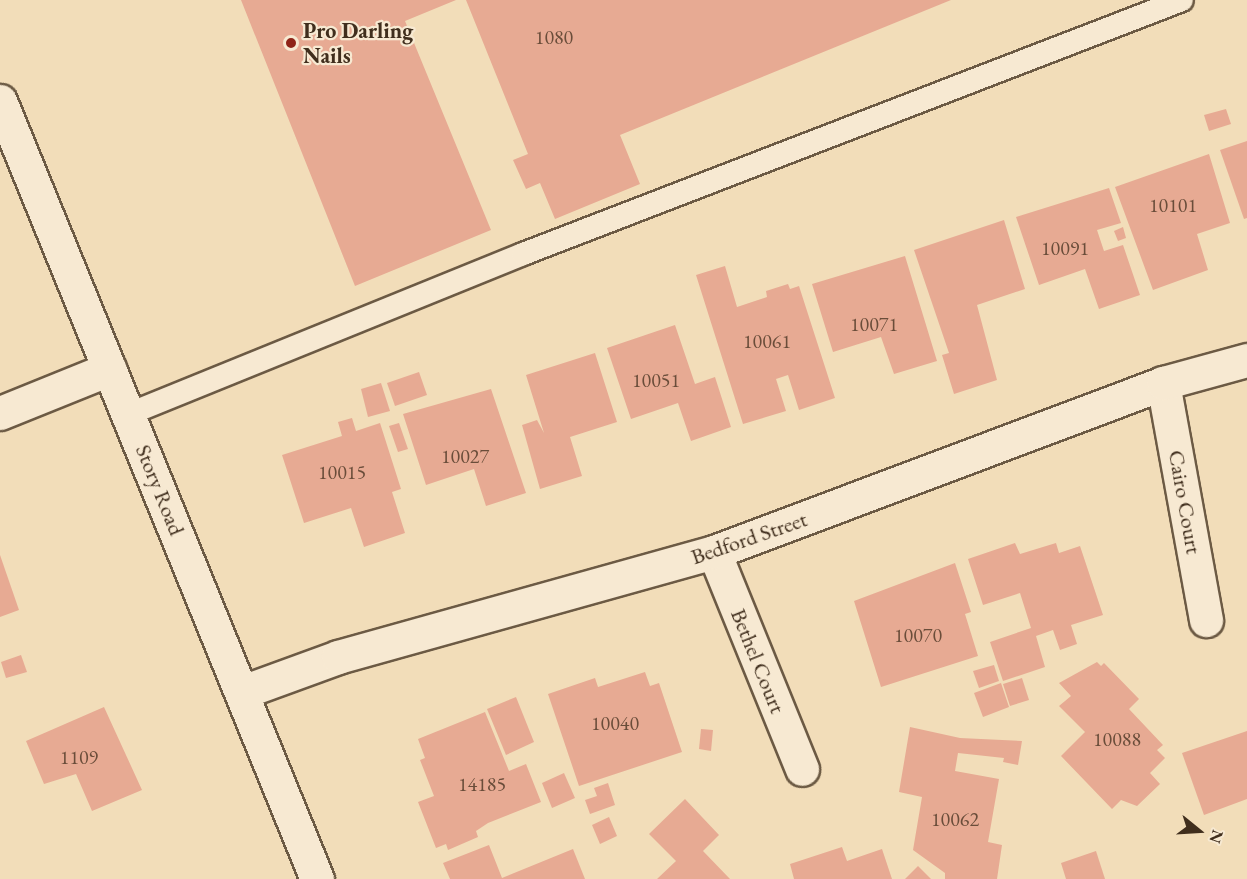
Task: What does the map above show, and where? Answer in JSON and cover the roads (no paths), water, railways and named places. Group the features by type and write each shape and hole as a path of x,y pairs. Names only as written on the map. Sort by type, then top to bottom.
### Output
{"street":[{"name":"Story Road","path":"0,101 317,879"},
{"name":"Bedford Street","path":"242,692 338,657 714,552 1164,383 1247,360"},
{"path":"0,413 109,369"},
{"name":"Cairo Court","path":"1164,383 1206,620"},
{"name":"Bethel Court","path":"714,552 802,769"}],"lane":[{"path":"129,414 524,254 1182,0"}],"place":[{"name":"Pro Darling Nails","path":"291,43"}]}
